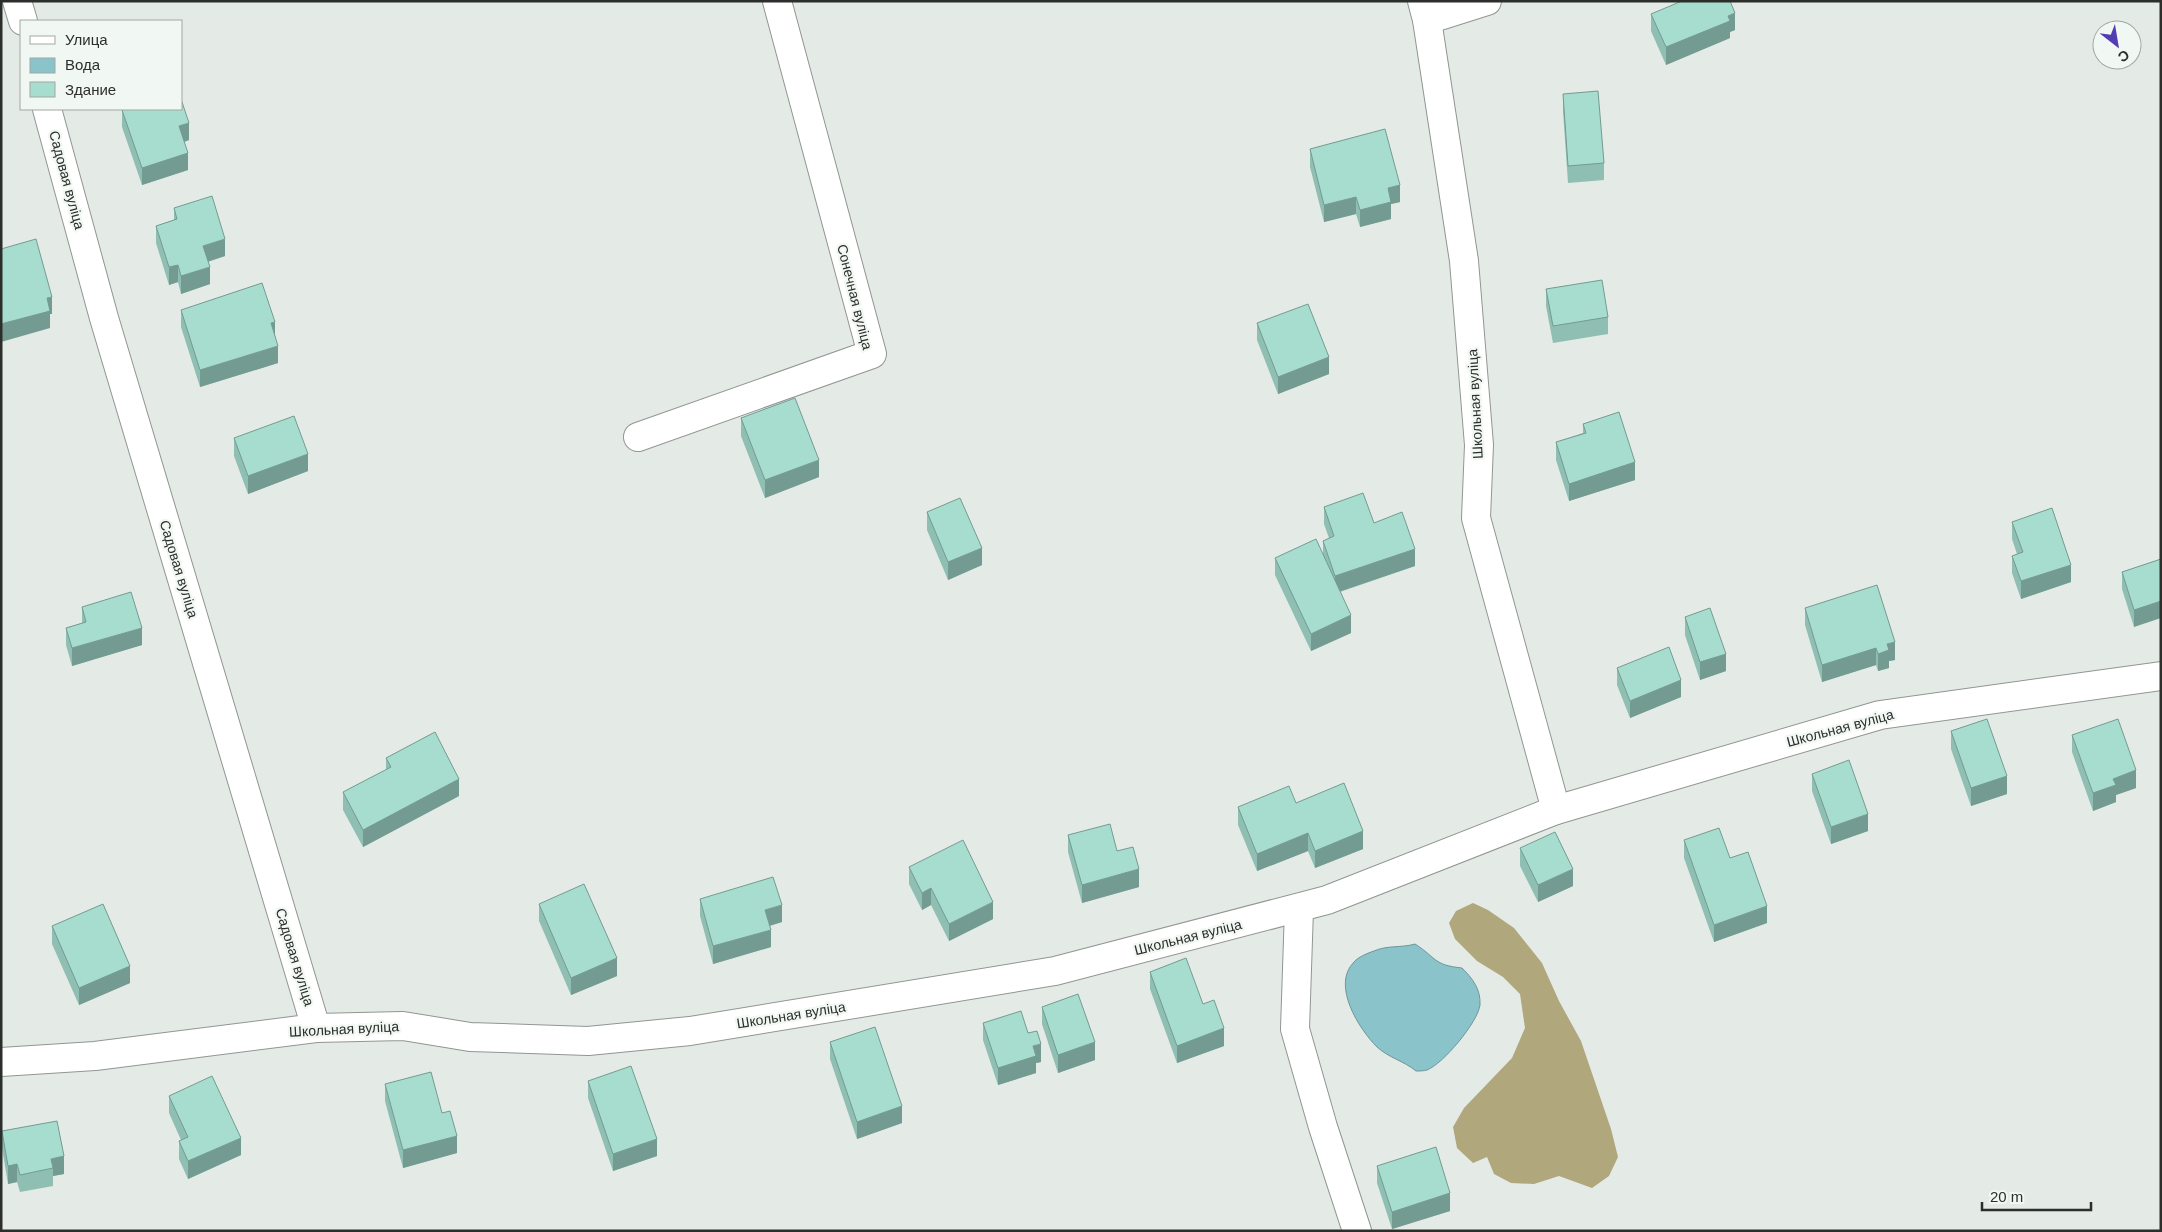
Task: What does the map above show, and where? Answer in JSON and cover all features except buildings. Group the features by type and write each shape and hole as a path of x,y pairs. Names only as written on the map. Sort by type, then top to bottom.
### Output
{"street":[{"path":"17,1 24,20"},
{"name":"Сонечная вуліца","path":"638,437 872,354 777,1"},
{"path":"1425,10 1487,1"},
{"name":"Школьная вуліца","path":"1425,10 1464,261 1479,445 1476,518 1556,810"},
{"name":"Садовая вуліца","path":"47,110 107,327 316,1028"},
{"name":"Школьная вуліца","path":"1,1062 95,1056 316,1028 403,1026 470,1037 588,1041 690,1032 1055,972 1328,900 1556,810 1880,715 2161,676"},
{"path":"1300,908 1295,1029 1323,1127 1357,1231"}],"shaded area":[{"path":"1473,903 1488,910 1514,928 1542,963 1559,1001 1581,1041 1611,1129 1618,1157 1609,1176 1592,1188 1559,1176 1534,1184 1511,1183 1494,1174 1487,1157 1473,1163 1457,1148 1453,1127 1464,1108 1512,1058 1525,1028 1520,994 1503,977 1477,961 1455,939 1449,923 1456,911"}],"water":[{"path":"1415,944 1440,963 1462,968 1475,984 1480,999 1478,1012 1459,1042 1434,1066 1420,1071 1416,1071 1386,1054 1370,1039 1350,1006 1345,982 1354,962 1361,957 1384,948"}]}
